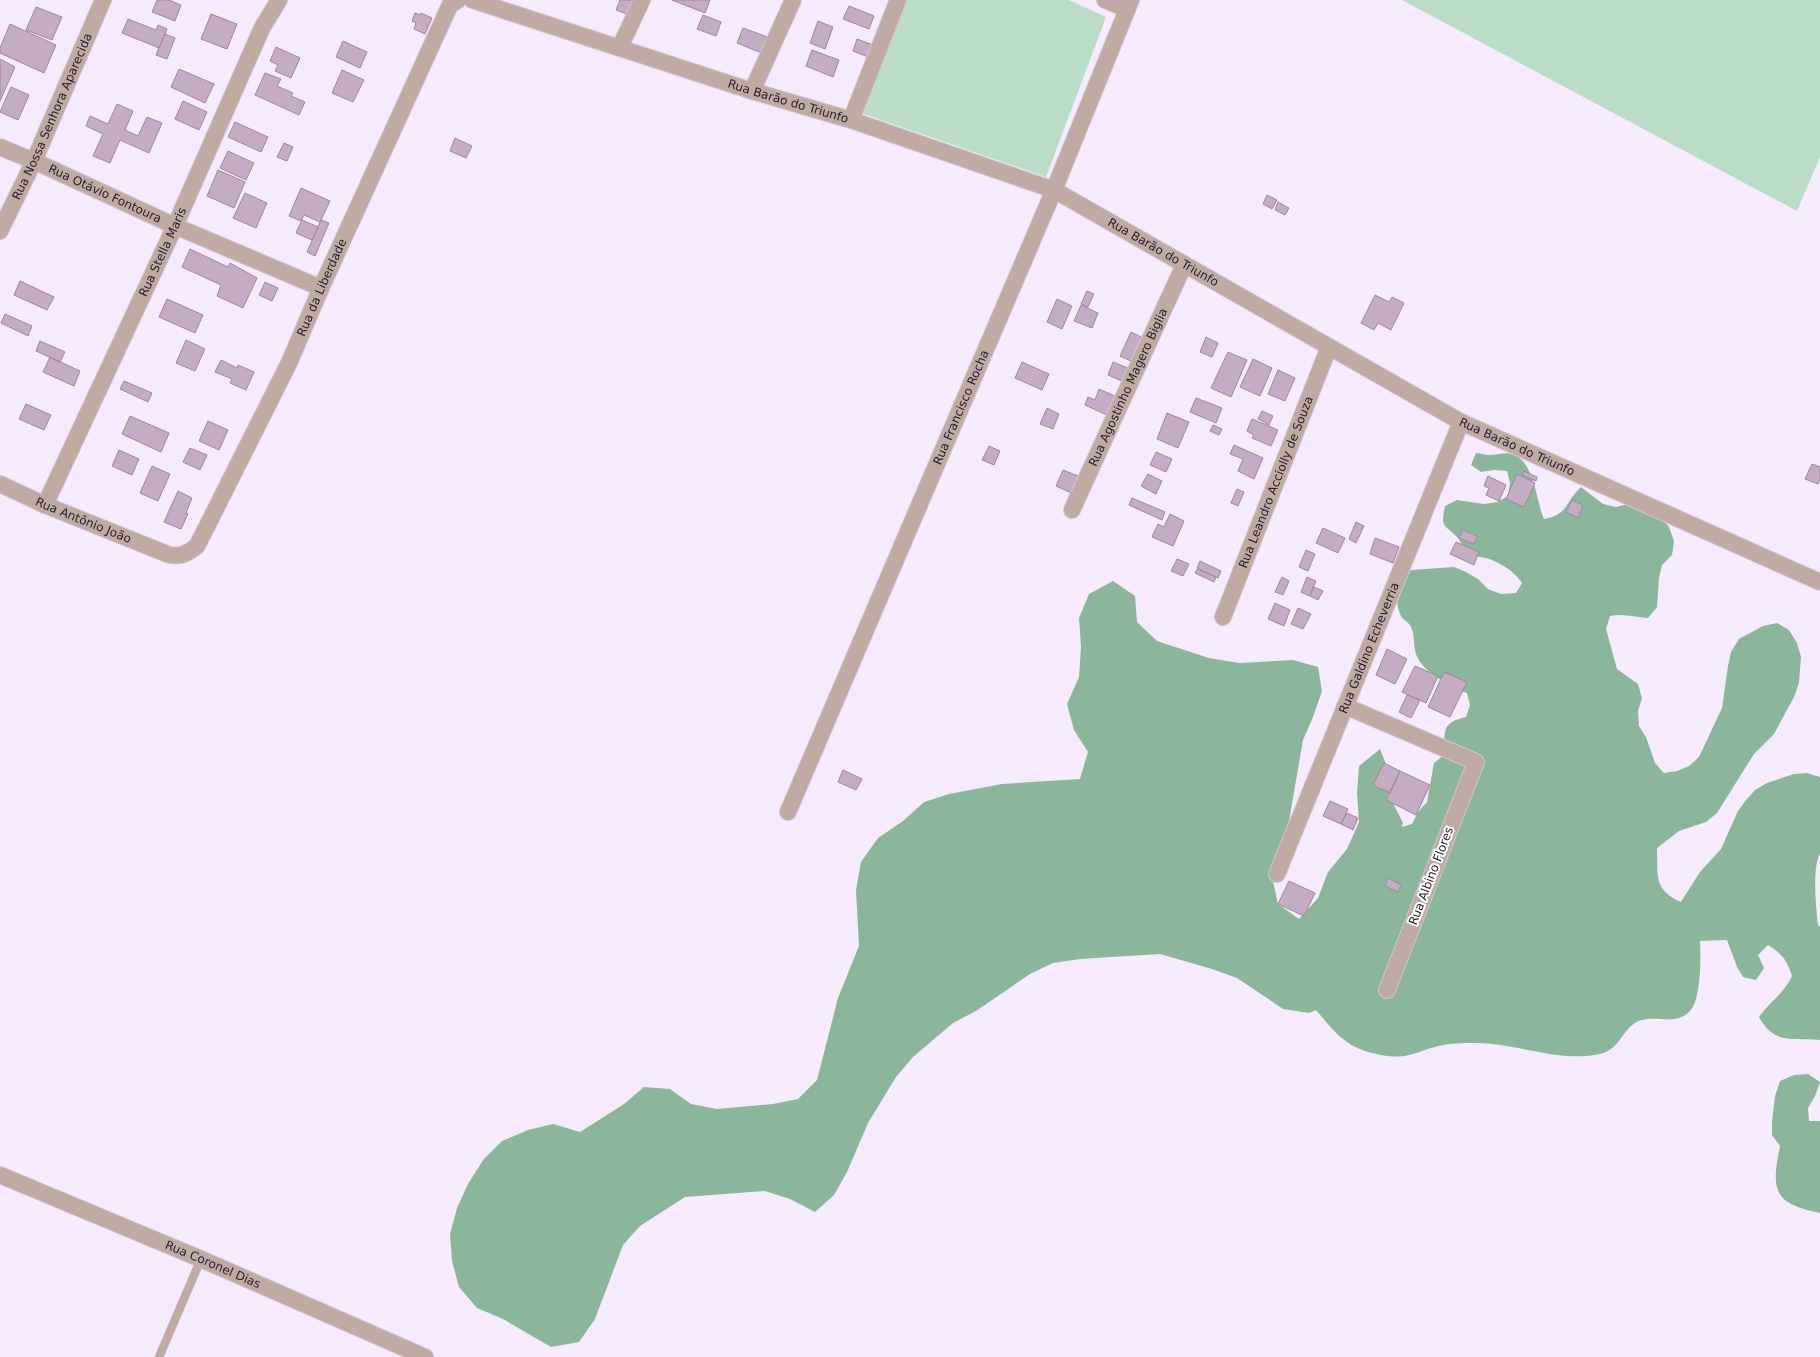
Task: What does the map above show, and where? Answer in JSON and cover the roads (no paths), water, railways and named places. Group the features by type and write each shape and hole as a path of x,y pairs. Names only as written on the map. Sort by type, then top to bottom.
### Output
{"street":[{"name":"Rua Nossa Senhora Aparecida","path":"0,231 34,161 103,0"},
{"name":"Rua Stella Maris","path":"45,505 175,226 262,28 278,0"},
{"name":"Rua Barão do Triunfo","path":"472,0 851,120 1054,190 1461,422 1820,582"},
{"path":"620,46 642,0"},
{"path":"752,90 793,0"},
{"path":"851,120 898,0"},
{"path":"1105,0 1129,5"},
{"name":"Rua da Liberdade","path":"168,554 175,556 184,555 196,546 289,363 449,2"},
{"name":"Rua Francisco Rocha","path":"788,812 1054,190 1129,5"},
{"name":"Rua Otávio Fontoura","path":"0,147 175,226 321,288"},
{"name":"Rua Agostinho Magero Biglia","path":"1072,510 1184,265"},
{"name":"Rua Leandro Acciolly de Souza","path":"1223,617 1329,347"},
{"name":"Rua Galdino Echeverria","path":"1277,874 1461,422"},
{"name":"Rua Antônio João","path":"0,484 45,505 168,554"},
{"name":"Rua Albino Flores","path":"1345,706 1476,762 1386,990"},
{"name":"Rua Coronel Dias","path":"0,1175 201,1259 425,1357"}],"lane":[{"path":"160,1357 201,1259"}]}
